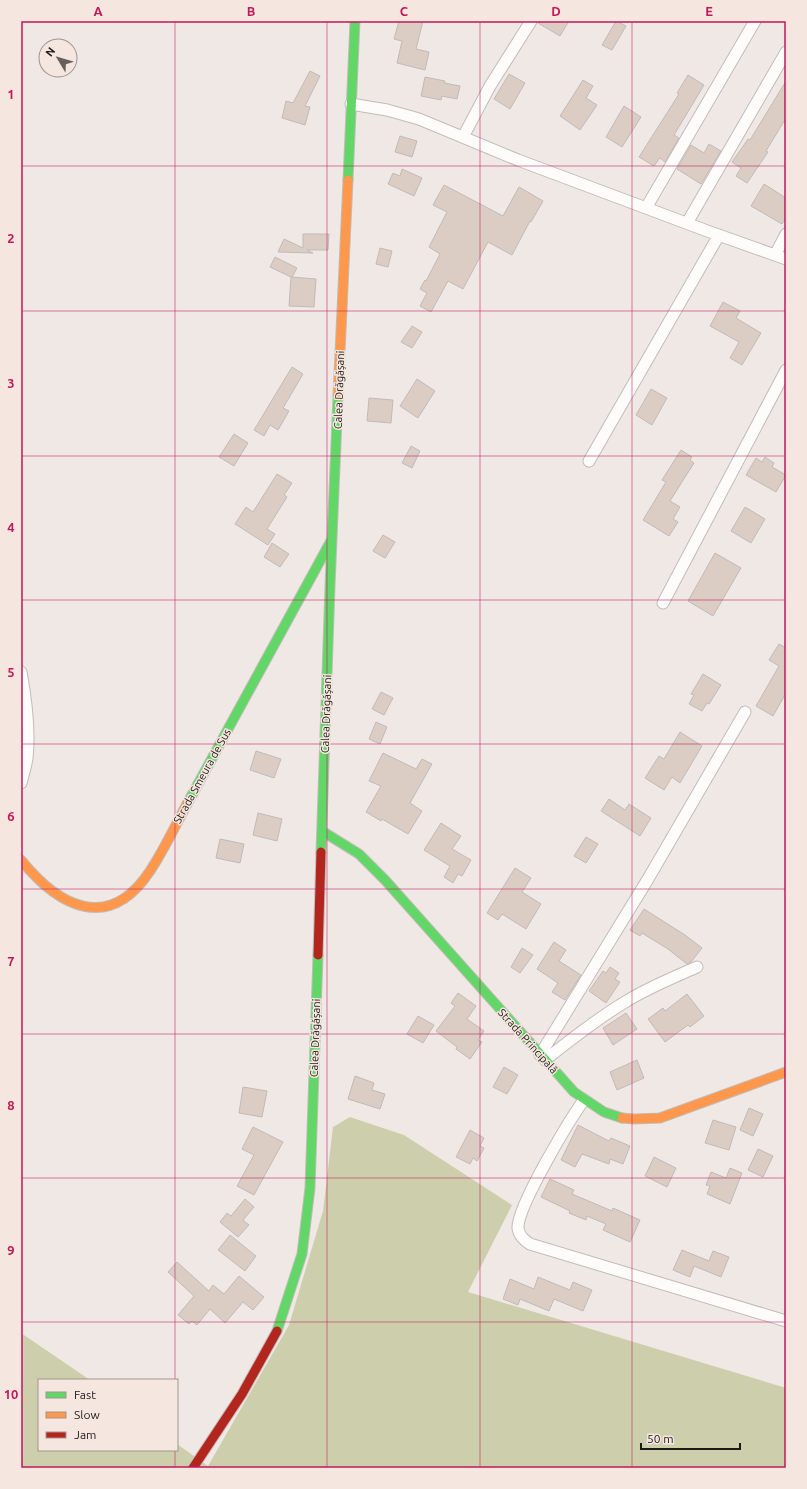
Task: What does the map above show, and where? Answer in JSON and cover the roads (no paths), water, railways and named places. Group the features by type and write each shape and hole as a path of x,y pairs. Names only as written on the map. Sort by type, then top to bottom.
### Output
{"main road":[{"name":"Calea Drăgășani","path":"193,1468 242,1394 278,1329 302,1254 310,1188 332,539 355,21"},
{"name":"Strada Smeura de Sus","path":"21,860 31,874 55,894 83,908 103,909 118,903 135,890 150,871 332,539"},
{"name":"Strada Principală","path":"322,832 343,843 359,854 385,880 542,1058 574,1092 607,1114 626,1119 643,1120 660,1118 786,1072"}],"street":[{"path":"463,137 490,86 531,21"},
{"path":"646,208 755,21"},
{"path":"687,223 786,52"},
{"path":"351,104 387,110 419,119 518,160 786,259"},
{"path":"774,255 786,234"},
{"path":"589,461 719,235"},
{"path":"663,603 786,370"},
{"path":"21,672 24,688 27,729 27,759 21,783"},
{"path":"542,1058 745,712"},
{"path":"542,1058 624,1002 697,967"},
{"path":"584,1100 562,1134 519,1218 518,1229 522,1239 530,1244 786,1321"}]}
